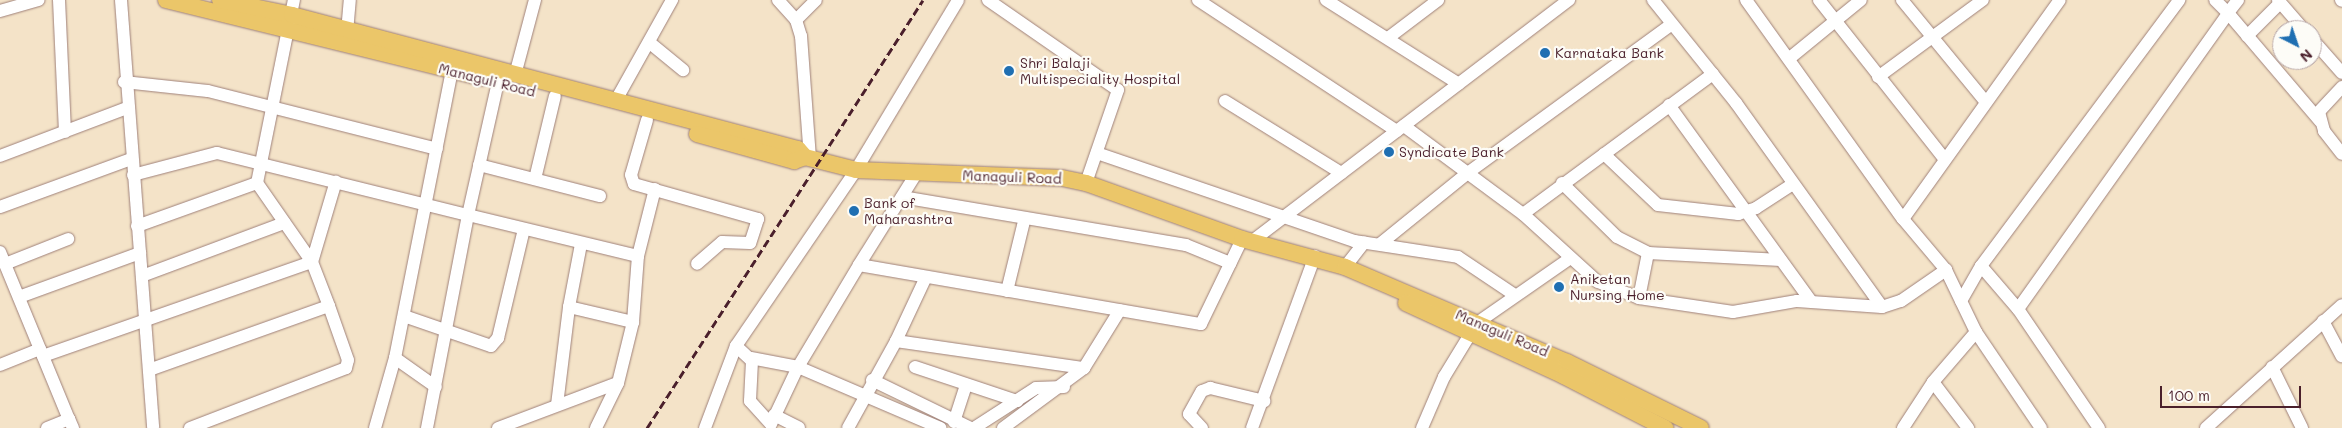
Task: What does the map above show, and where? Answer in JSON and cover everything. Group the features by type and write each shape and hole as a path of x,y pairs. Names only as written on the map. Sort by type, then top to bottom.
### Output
{"main road":[{"name":"Managuli Road","path":"166,0 292,15 452,71 647,120 794,162 808,158"},
{"name":"Managuli Road","path":"220,0 292,15 347,32 798,149 808,158 856,170 916,174 1062,178 1086,183 1247,241 1345,267 1473,328 1665,428"},
{"name":"Managuli Road","path":"1313,260 1701,428"}],"street":[{"path":"0,11 38,0"},
{"path":"59,0 65,132"},
{"path":"121,0 124,82 142,276 153,428"},
{"path":"347,32 350,0"},
{"path":"515,75 535,0"},
{"path":"616,102 672,0"},
{"path":"778,0 796,20 801,36 808,158"},
{"path":"796,20 816,0"},
{"path":"705,428 736,346 856,170 958,0"},
{"path":"988,0 1115,86 1119,96 1096,152 1086,183"},
{"path":"1198,0 1469,172 1523,214 1569,259 1610,289 1639,298 1733,312 1812,301 1882,307 1901,301 1946,270"},
{"path":"1326,0 1346,5 1388,38 1459,84"},
{"path":"1388,38 1438,0"},
{"path":"859,265 1201,324 1230,264 1247,241 1281,219 1569,0"},
{"path":"1653,0 1713,74 1882,307"},
{"path":"1746,0 1790,57 1902,218 1946,270 1976,332 2041,428"},
{"path":"1819,0 1943,158"},
{"path":"1790,57 1861,0"},
{"path":"1902,0 1985,101"},
{"path":"1878,77 1983,0"},
{"path":"1902,218 1943,158 2060,0"},
{"path":"1962,301 1981,266 2179,0"},
{"path":"2215,0 2320,121 2342,154"},
{"path":"2018,309 2238,0"},
{"path":"2247,36 2279,1 2295,20"},
{"path":"190,428 346,368 348,360 312,262 258,183 264,161 292,15"},
{"path":"1380,244 1469,172 1672,24"},
{"path":"650,43 683,70"},
{"path":"2322,50 2342,73"},
{"path":"363,428 376,426 396,358 452,71"},
{"path":"1523,214 1562,183 1713,74"},
{"path":"124,82 208,91 274,106 437,149"},
{"path":"427,428 448,333 468,215 498,82"},
{"path":"2320,121 2325,103 2342,87"},
{"path":"535,179 555,96"},
{"path":"1225,101 1341,174"},
{"path":"1669,105 1745,213 1812,301"},
{"path":"0,156 127,108"},
{"path":"647,120 631,180 655,190 758,219 750,243 722,242 698,264"},
{"path":"1096,152 1281,219 1364,243 1458,257 1513,294"},
{"path":"133,175 218,153 264,161 581,244 638,256"},
{"path":"1604,154 1658,206 1745,213 1793,184"},
{"path":"0,207 131,159"},
{"path":"479,165 600,196"},
{"path":"771,422 798,367 916,174"},
{"path":"312,262 336,181"},
{"path":"137,226 258,183"},
{"path":"1562,183 1617,237 1648,253 1781,260"},
{"path":"596,428 618,383 633,322 638,256 655,190"},
{"path":"902,197 1024,221 1186,245 1230,264"},
{"path":"1007,291 1024,221"},
{"path":"142,276 284,223"},
{"path":"404,316 448,333 491,346 496,343 524,229"},
{"path":"47,428 71,424 2,258 68,239"},
{"path":"1345,267 1364,243"},
{"path":"557,406 569,307 581,244"},
{"path":"18,297 140,253"},
{"path":"1639,298 1648,253"},
{"path":"1422,428 1473,328 1513,294 1569,259"},
{"path":"1252,428 1264,402 1313,260"},
{"path":"0,364 145,323 312,262"},
{"path":"1981,266 2018,309 2099,428"},
{"path":"848,428 864,393 896,341 926,277"},
{"path":"2206,428 2342,305"},
{"path":"149,370 329,306"},
{"path":"569,307 633,322"},
{"path":"1003,428 1064,387 1084,368 1120,310"},
{"path":"2324,321 2342,356"},
{"path":"1903,428 1933,382 1976,332"},
{"path":"896,341 1084,368"},
{"path":"736,346 751,358 798,367 864,393 940,428"},
{"path":"396,358 436,387"},
{"path":"751,358 750,402 771,422 799,428"},
{"path":"915,367 966,386 1017,401"},
{"path":"2272,367 2302,428"},
{"path":"872,380 954,422 972,428 1036,388 1064,387"},
{"path":"1933,382 1966,427"},
{"path":"498,428 618,383"},
{"path":"954,422 966,386"},
{"path":"1202,428 1189,414 1202,391 1210,388 1264,402"}],"railway":[{"path":"647,428 923,0"}],"place":[{"name":"Karnataka Bank","path":"1545,53"},
{"name":"Shri Balaji Multispeciality Hospital","path":"1009,71"},
{"name":"Syndicate Bank","path":"1389,152"},
{"name":"Bank of Maharashtra","path":"854,211"},
{"name":"Aniketan Nursing Home","path":"1559,287"}]}
